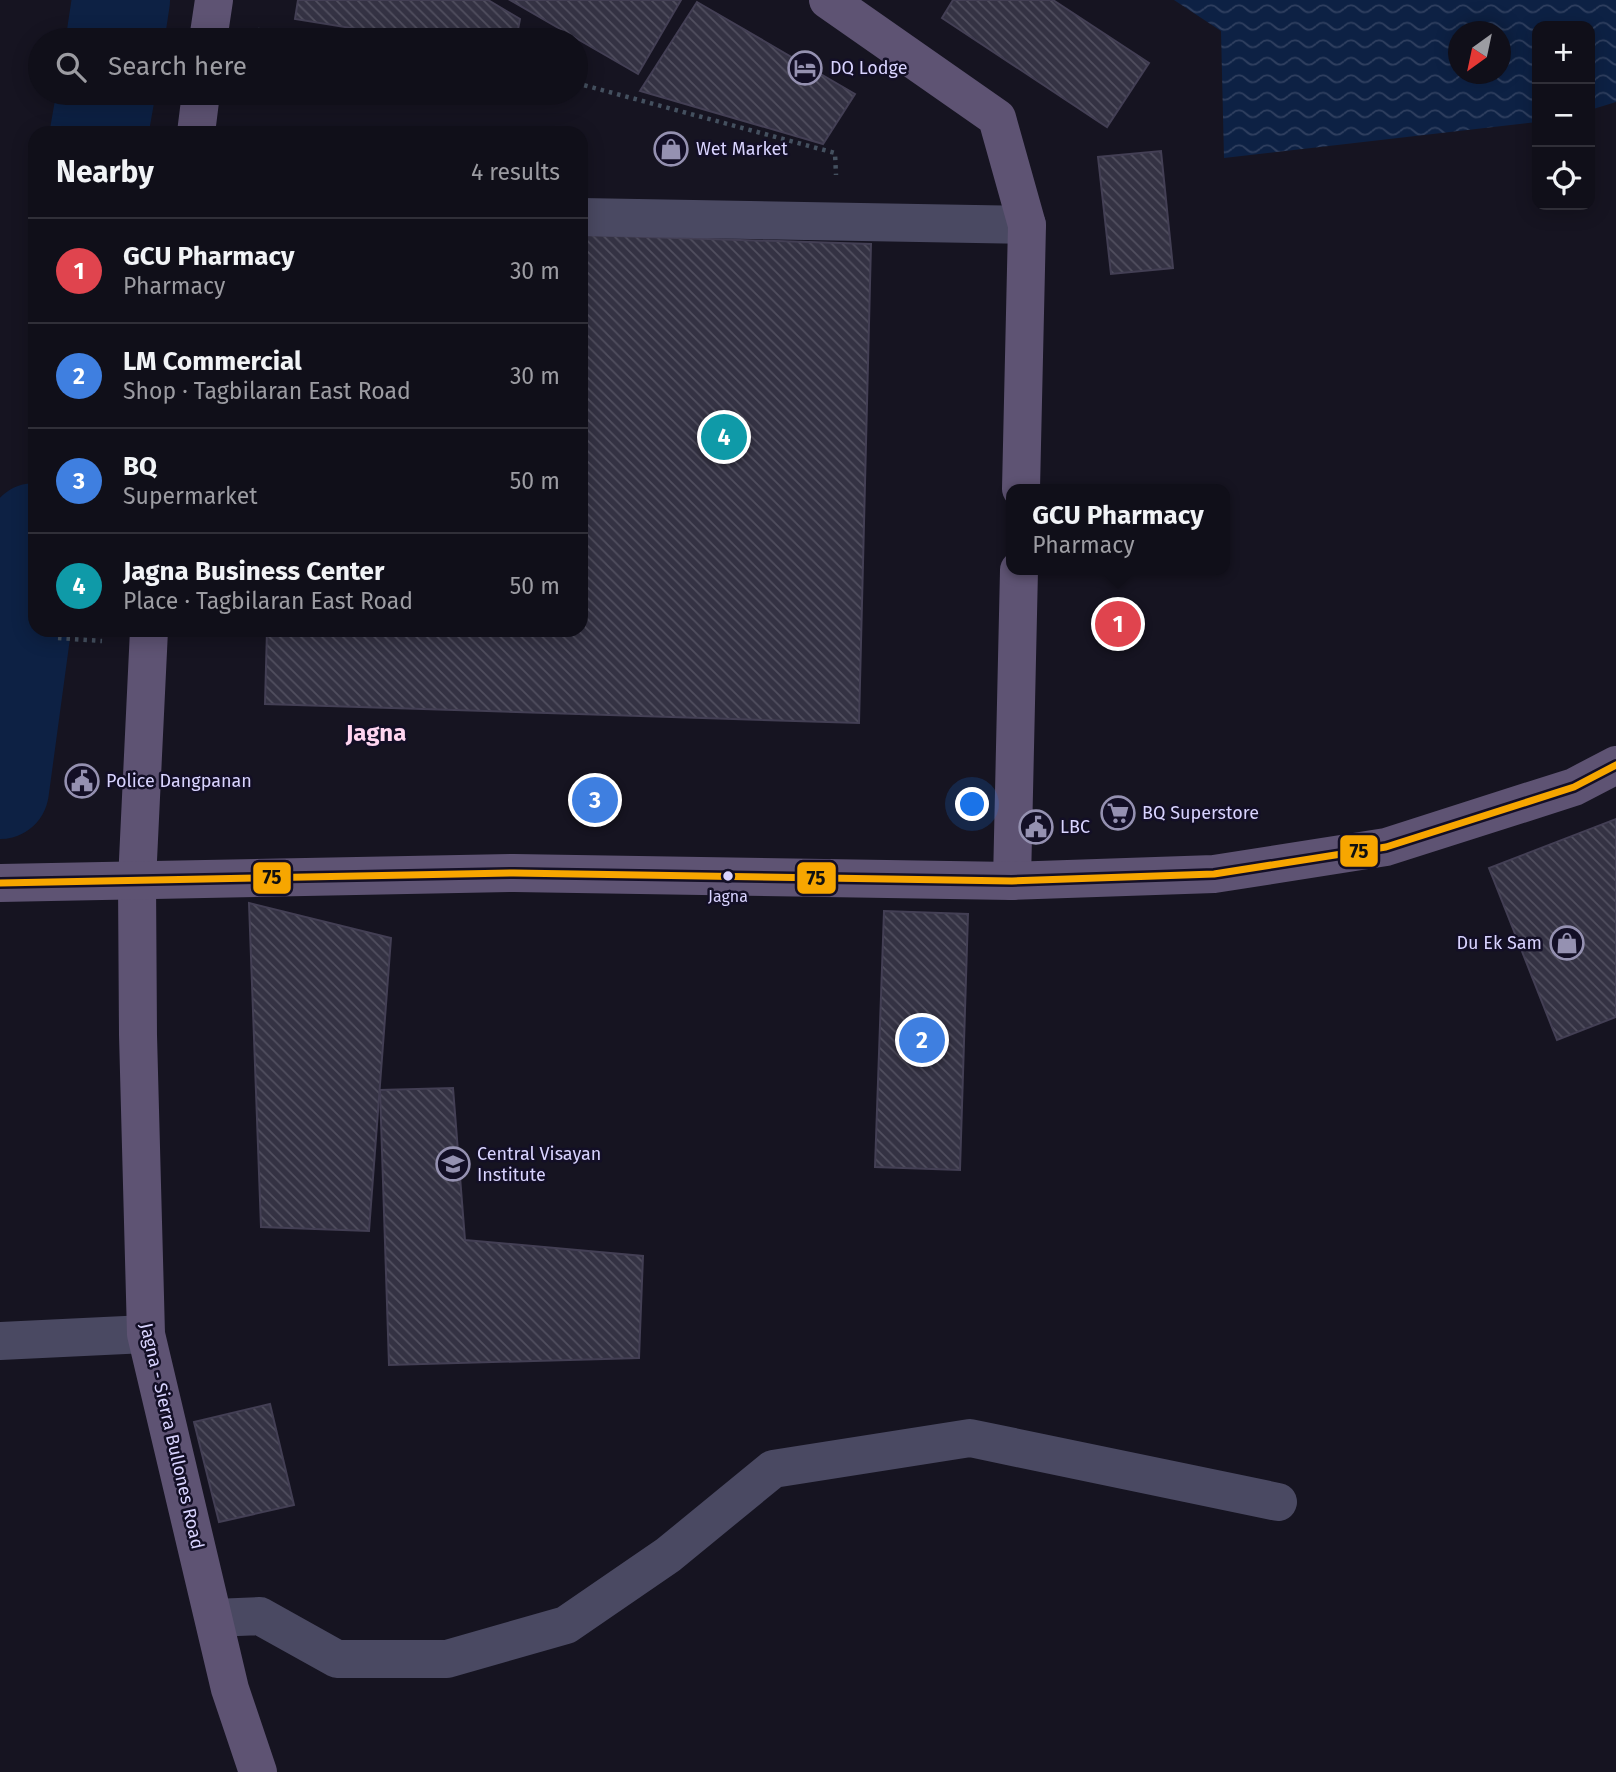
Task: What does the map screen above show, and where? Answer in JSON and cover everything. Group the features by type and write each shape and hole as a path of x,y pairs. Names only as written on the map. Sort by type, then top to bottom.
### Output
{"main road":[{"path":"828,0 997,118 1027,225 1021,484"},
{"path":"197,126 200,105"},
{"path":"1012,881 1019,575"},
{"name":"Jagna - Sierra Bullones Road","path":"149,637 138,881 138,1035 146,1334 230,1689 258,1772"},
{"path":"0,883 513,873 1012,881 1214,874 1387,847 1574,787 1616,765"}],"street":[{"path":"588,216 1027,225"},
{"path":"0,1341 146,1334"},
{"path":"214,1618 260,1616 337,1660 447,1659 566,1625 668,1555 773,1469 970,1438 1278,1502"}],"path":[{"path":"211,21 256,28"},
{"path":"588,86 835,153 836,222"}],"water":[{"path":"1174,0 1616,0 1616,102 1595,108 1595,21 1532,21 1532,123 1224,158 1221,31"}],"building":[{"path":"298,0 488,0 520,19 518,28 351,28 295,19"},
{"path":"510,0 681,0 638,74 588,45 588,28 558,28"},
{"path":"953,0 1053,0 1149,63 1107,127 942,18"},
{"path":"697,2 855,94 823,144 640,91"},
{"path":"1161,151 1173,268 1111,274 1098,157"},
{"path":"588,235 871,244 859,723 265,704 267,637 588,637"},
{"name":"Du Ek Sam","path":"1616,819 1616,1017 1557,1040 1489,868"},
{"path":"249,903 391,938 369,1231 261,1227"},
{"path":"884,911 968,914 960,1170 875,1167"},
{"name":"Central Visayan Institute","path":"453,1088 465,1240 643,1256 639,1358 389,1365 380,1090"},
{"path":"270,1404 294,1505 219,1522 194,1422"}],"waterway":[{"path":"117,28 121,0"},
{"path":"100,126 104,105"},
{"path":"0,790 28,584"}],"transit line":[{"name":"75","path":"0,883 514,873 1012,881 1214,874 1386,847 1574,787 1616,765"}],"place":[{"name":"DQ Lodge","path":"805,68"},
{"name":"Wet Market","path":"671,149"},
{"name":"Jagna Business Center","path":"724,437"},
{"name":"GCU Pharmacy","path":"1118,624"},
{"name":"Police Dangpanan","path":"82,781"},
{"name":"BQ","path":"595,800"},
{"name":"BQ Superstore","path":"1118,813"},
{"name":"LBC","path":"1036,827"},
{"name":"Jagna","path":"728,876"},
{"name":"Du Ek Sam","path":"1567,943"},
{"name":"LM Commercial","path":"922,1040"},
{"name":"Central Visayan Institute","path":"453,1164"}],"district":[{"name":"Jagna","path":"376,733"}]}
